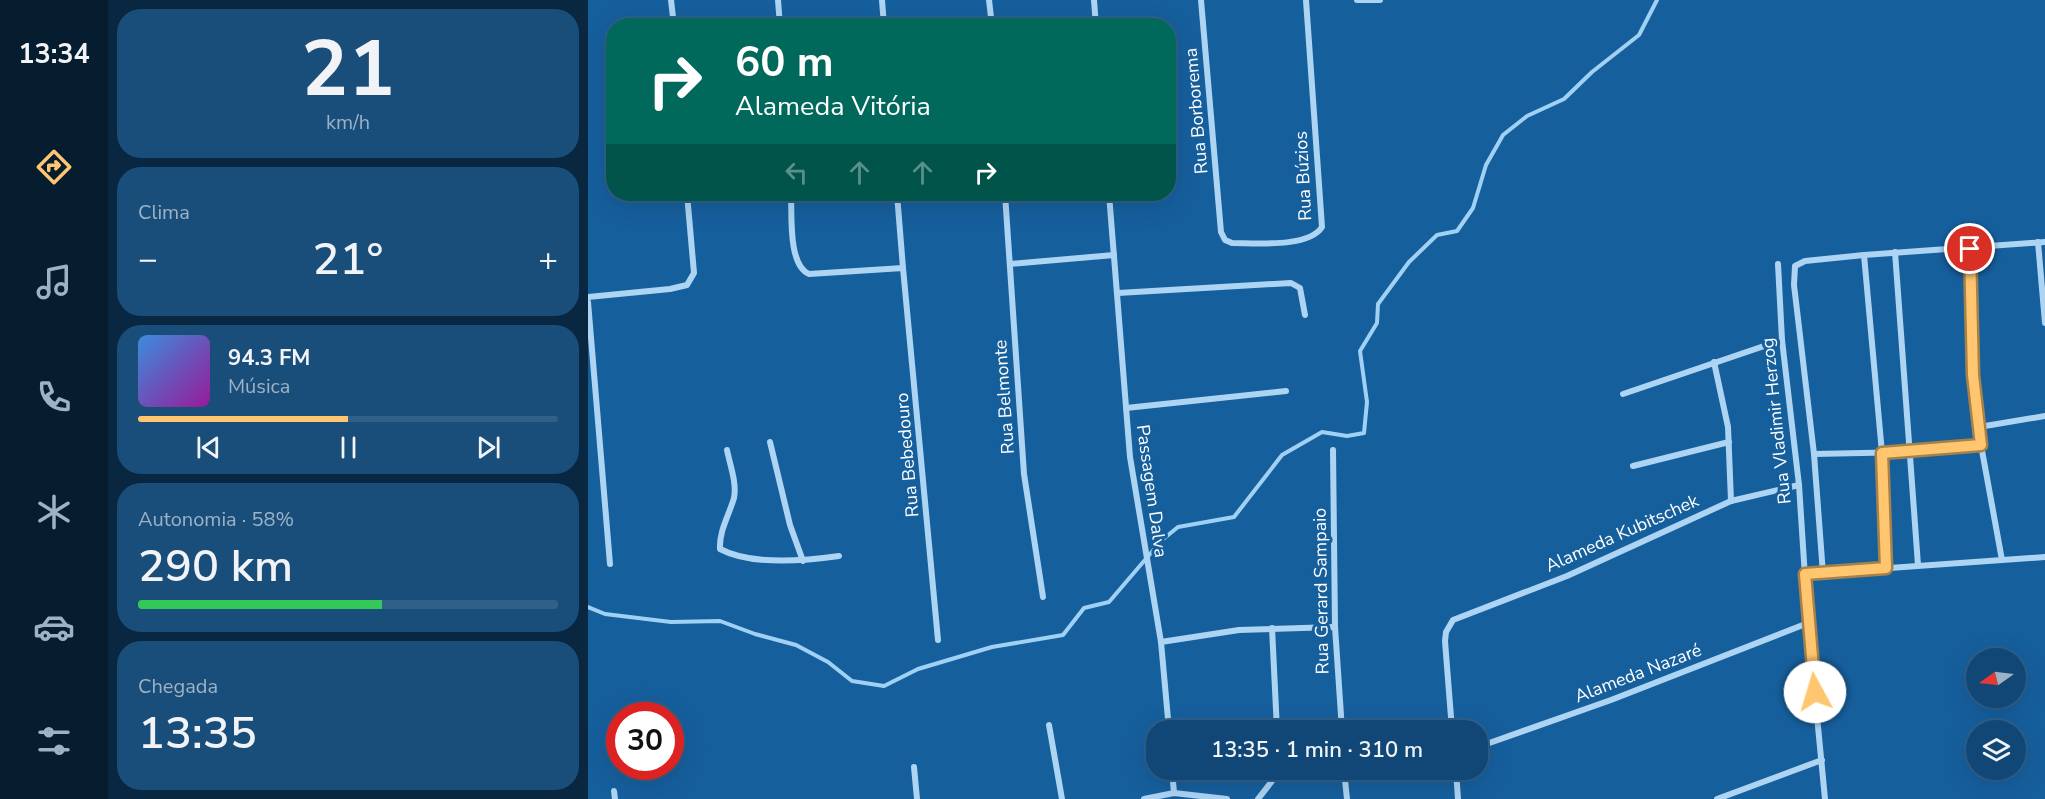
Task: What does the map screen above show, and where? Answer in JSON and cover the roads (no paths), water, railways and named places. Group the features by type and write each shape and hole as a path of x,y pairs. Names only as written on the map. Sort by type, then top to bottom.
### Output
{"street":[{"path":"671,0 673,18"},
{"path":"778,0 779,18"},
{"path":"882,0 883,18"},
{"path":"990,0 991,18"},
{"path":"1094,0 1095,18"},
{"name":"Rua Borborema","path":"1201,0 1220,220"},
{"name":"Rua Búzios","path":"1220,220 1223,237 1232,243 1306,240 1318,234 1322,227 1306,0"},
{"path":"1357,0 1380,0"},
{"path":"588,297 670,290 687,285 694,273 688,201"},
{"path":"791,201 795,256 798,266 809,274 903,268"},
{"name":"Rua Bebedouro","path":"898,201 938,640"},
{"name":"Rua Belmonte","path":"1006,201 1024,474 1043,597"},
{"name":"Passagem Dalva","path":"1110,201 1135,492 1161,642 1168,720"},
{"path":"1823,574 1814,454 1794,285 1795,266 1800,262 1864,255 2041,242 2045,323"},
{"path":"1970,249 1973,375 1981,445 2002,560"},
{"path":"1895,252 1918,565"},
{"path":"1010,264 1114,255"},
{"path":"1864,255 1882,453 1886,568"},
{"name":"Rua Vladimir Herzog","path":"1778,264 1782,340 1799,485 1808,624 1825,799"},
{"path":"1118,293 1290,283 1300,288 1305,315"},
{"path":"588,303 590,361 610,564"},
{"path":"1623,394 1782,340"},
{"path":"1714,362 1726,413 1731,501"},
{"path":"1126,408 1286,392"},
{"path":"1979,427 2045,416"},
{"path":"770,442 790,525 803,561"},
{"path":"1633,466 1729,442"},
{"path":"1814,454 1910,452 1981,445"},
{"path":"727,450 734,482 734,497 720,542 720,549 771,561 803,561 839,556"},
{"name":"Rua Gerard Sampaio","path":"1333,450 1335,627 1341,720"},
{"name":"Alameda Kubitschek","path":"1451,720 1445,641 1449,625 1460,616 1567,576 1731,501 1799,485"},
{"path":"1805,574 2045,556"},
{"name":"Alameda Nazaré","path":"1488,743 1611,700 1808,624"},
{"path":"1161,642 1239,630 1335,627"},
{"path":"1272,628 1277,720"},
{"path":"1050,725 1062,799"},
{"path":"1717,799 1822,760"},
{"path":"914,767 917,799"},
{"path":"1173,780 1174,793"},
{"path":"1258,799 1272,780"},
{"path":"1345,780 1347,799"},
{"path":"1457,780 1458,799"},
{"path":"614,791 615,799"},
{"path":"1144,799 1174,793 1227,799"}],"waterway":[{"path":"588,607 605,614 671,622 720,621 755,634 796,645 828,662 852,681 884,686 918,669 992,647 1063,635 1084,608 1109,602 1162,540 1178,527 1234,517 1282,455 1322,432 1347,436 1364,433 1367,402 1360,351 1377,323 1378,304 1409,262 1437,235 1457,231 1473,208 1486,165 1503,135 1527,116 1564,99 1592,72 1639,35 1657,0"}]}
